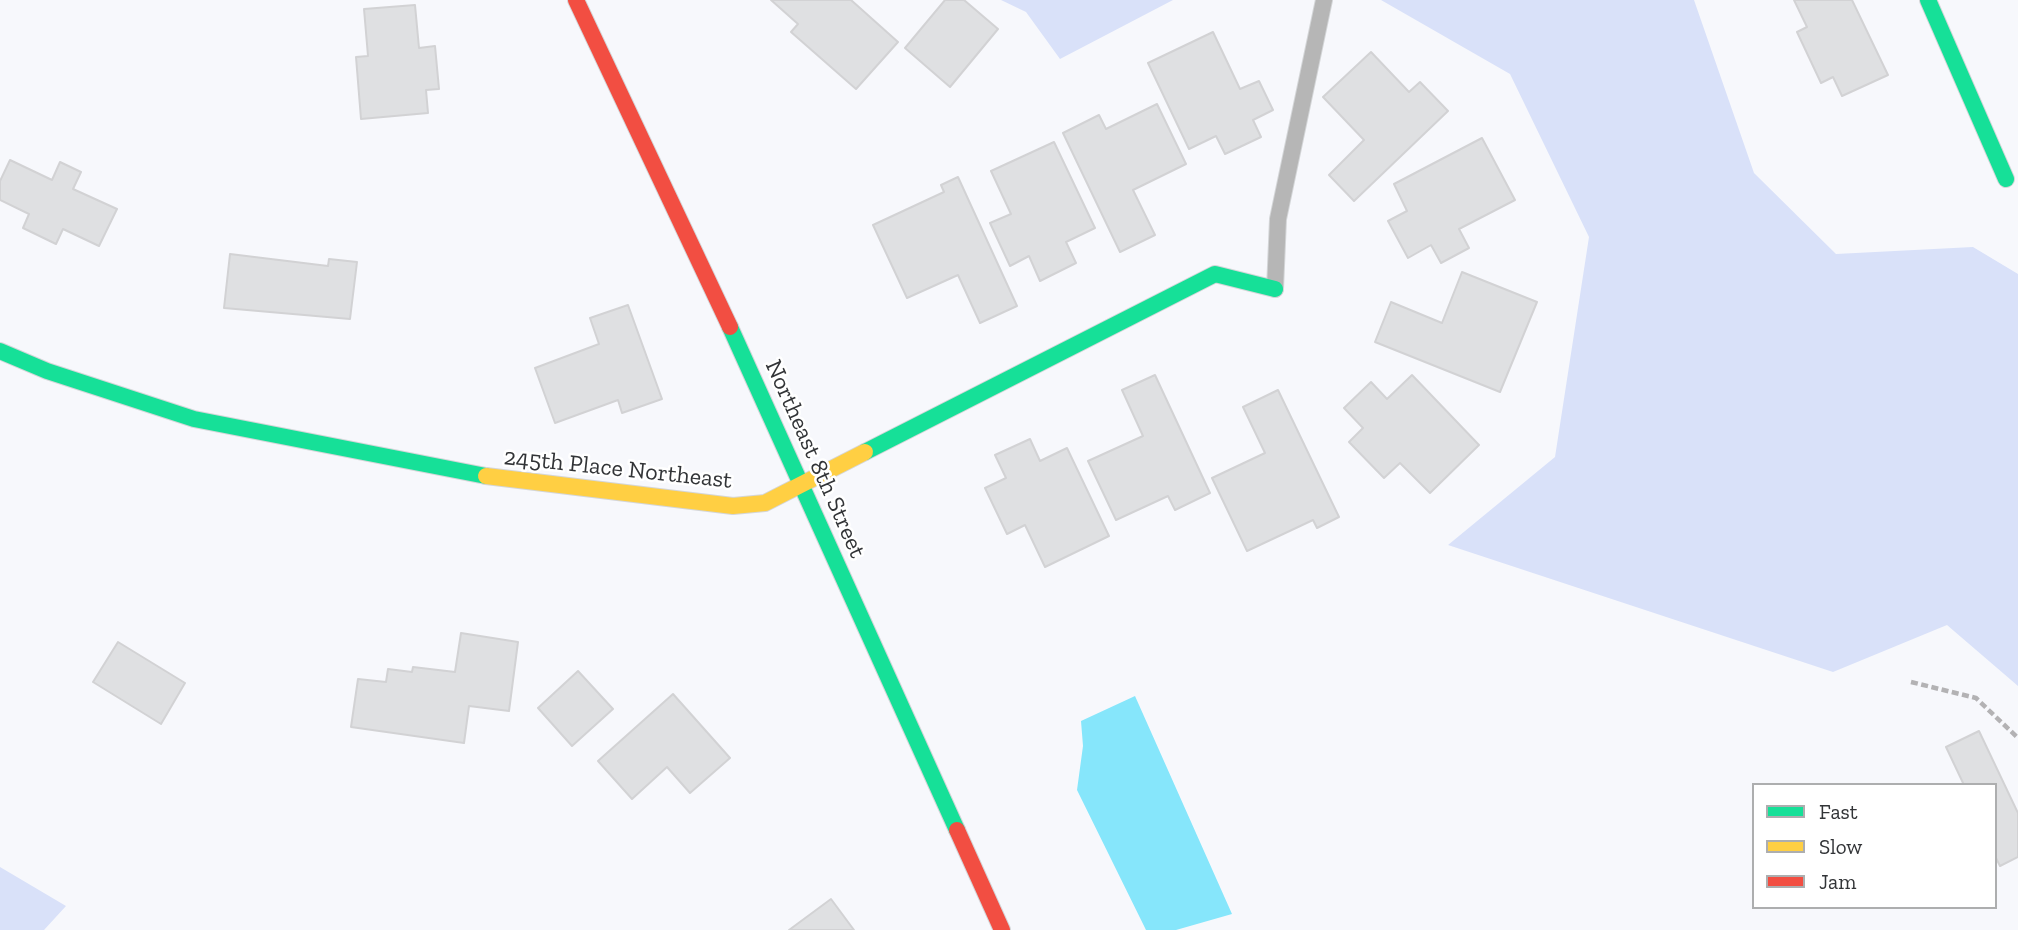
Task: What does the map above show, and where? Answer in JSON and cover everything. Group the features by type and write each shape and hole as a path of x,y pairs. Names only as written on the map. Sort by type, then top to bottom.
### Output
{"street":[{"path":"1928,0 2006,178"},
{"name":"Northeast 8th Street","path":"575,3 803,483 1002,930"},
{"name":"245th Place Northeast","path":"0,351 47,371 194,419 517,482 733,506 765,503 1215,274 1275,289"}],"lane":[{"path":"1275,289 1278,219 1324,0"}],"path":[{"path":"1911,682 1976,698 2018,738"}],"shaded area":[{"path":"1001,0 1173,0 1060,59 1026,12"},
{"path":"1381,0 1694,0 1754,173 1836,254 1973,247 2018,274 2018,686 1947,625 1833,672 1448,545 1555,457 1589,237 1510,74"},
{"path":"0,867 66,906 44,930 0,930"}],"water":[{"path":"1135,696 1232,914 1176,930 1146,930 1077,790 1083,746 1081,721"}],"building":[{"path":"771,0 851,0 898,42 856,89 791,32 798,24"},
{"path":"945,0 964,0 998,29 950,87 905,48"},
{"path":"1794,0 1852,0 1888,75 1842,96 1833,77 1821,83 1797,32 1807,27"},
{"path":"415,5 419,48 435,46 439,89 426,90 428,113 361,119 356,57 368,56 364,9"},
{"path":"1213,32 1240,89 1259,81 1273,110 1253,120 1261,137 1225,154 1216,136 1189,149 1148,63"},
{"path":"1371,52 1409,92 1420,82 1448,111 1354,201 1329,175 1364,140 1323,97"},
{"path":"1157,104 1186,164 1133,190 1155,235 1120,252 1063,133 1099,115 1106,129"},
{"path":"1482,138 1515,200 1459,229 1469,248 1441,263 1431,245 1408,258 1388,221 1407,211 1394,184"},
{"path":"1054,142 1095,228 1066,242 1076,263 1040,281 1029,256 1010,266 990,223 1011,214 991,171"},
{"path":"10,160 52,180 60,162 81,172 73,189 117,209 99,246 63,229 56,244 23,228 29,214 0,200 0,181"},
{"path":"958,177 1017,306 980,323 958,275 907,298 873,225 944,192 941,185"},
{"path":"230,254 328,266 329,259 357,262 350,319 224,308"},
{"path":"1462,272 1537,302 1500,392 1375,342 1391,302 1442,323"},
{"path":"628,305 662,399 622,413 618,400 555,423 535,368 599,344 590,318"},
{"path":"1155,375 1210,493 1175,510 1168,496 1116,520 1088,461 1143,436 1122,390"},
{"path":"1412,375 1479,445 1430,493 1400,463 1384,478 1349,442 1363,428 1344,408 1371,382 1387,399"},
{"path":"1278,390 1339,517 1317,528 1313,520 1247,551 1212,478 1265,453 1243,407"},
{"path":"1030,439 1040,461 1067,448 1109,536 1045,567 1025,525 1007,534 985,488 1006,478 995,455"},
{"path":"461,633 518,642 509,711 469,706 464,743 351,727 358,679 386,682 388,669 412,672 413,667 455,672"},
{"path":"118,642 185,683 161,724 93,682"},
{"path":"578,671 613,709 572,746 538,708"},
{"path":"673,694 730,758 690,793 667,767 632,799 598,761"},
{"path":"1979,731 2018,813 2018,857 2000,866 1997,860 1997,783 1963,783 1946,747"},
{"path":"831,899 854,930 789,930"}],"traffic: fast":[{"path":"1928,0 2006,179"},
{"path":"865,452 1215,274 1275,289"},
{"path":"730,327 957,830"},
{"path":"0,351 47,371 194,419 486,476"}],"traffic: slow":[{"path":"486,476 733,506 765,503 865,452"}],"traffic: jam":[{"path":"576,0 730,327"},
{"path":"957,830 1002,930"}]}
